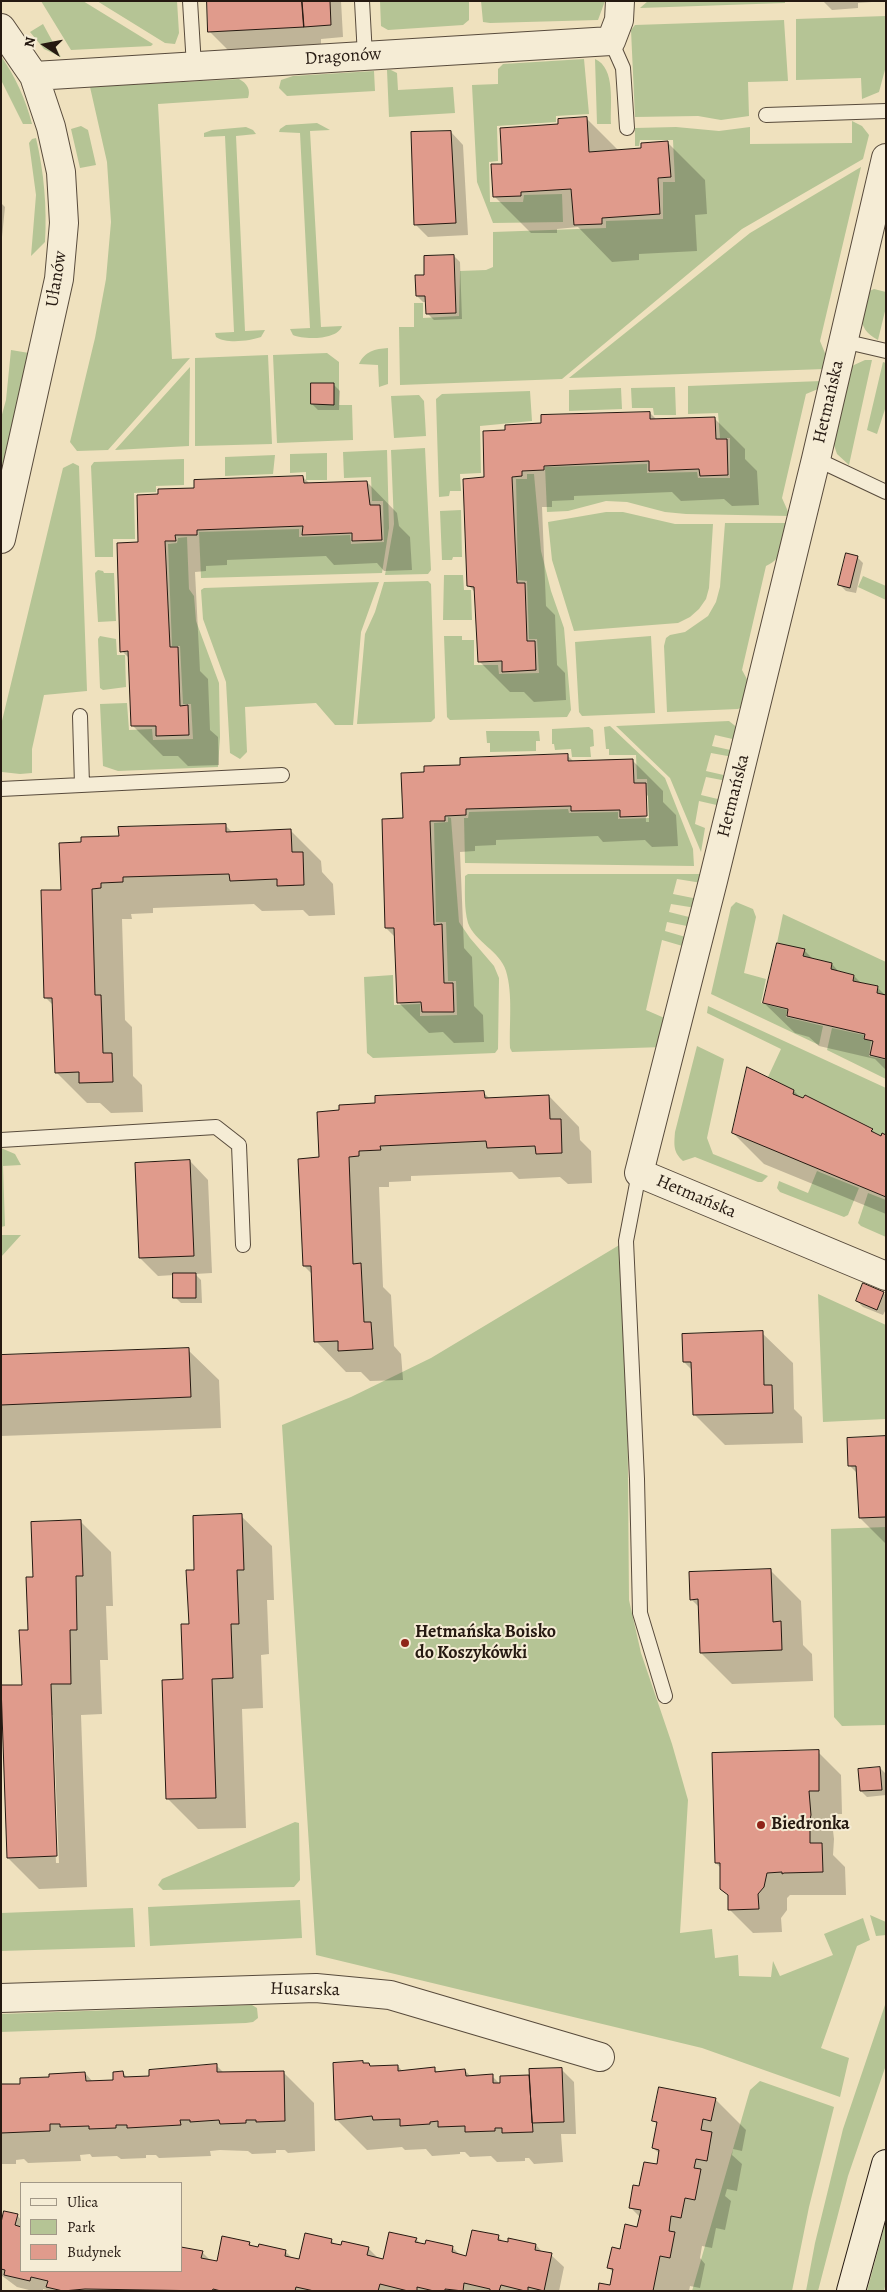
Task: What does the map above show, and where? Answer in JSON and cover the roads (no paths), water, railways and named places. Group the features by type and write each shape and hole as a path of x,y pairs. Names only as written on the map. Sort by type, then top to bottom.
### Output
{"street":[{"path":"611,41 619,20 620,1"},
{"name":"Ułanów","path":"1,28 34,76 52,127 61,172 64,223 59,278 1,539"},
{"name":"Dragonów","path":"34,76 611,41"},
{"name":"Hetmańska","path":"886,158 816,459 715,876 639,1173 886,1276"},
{"name":"Husarska","path":"1,1998 316,1988 380,1994 390,1995 600,2057"},
{"path":"852,2291 886,2164"}],"lane":[{"path":"190,1 194,66"},
{"path":"362,1 365,56"},
{"path":"611,41 623,68 627,128"},
{"path":"766,115 886,111"},
{"path":"843,341 886,351"},
{"path":"816,459 886,492"},
{"path":"80,716 82,785"},
{"path":"1,789 282,775"},
{"path":"1,1140 216,1127 239,1145 244,1245"},
{"path":"639,1173 626,1241 637,1479 640,1613 664,1696"}],"place":[{"name":"Hetmańska Boisko do Koszykówki","path":"405,1643"},
{"name":"Biedronka","path":"761,1825"}]}
